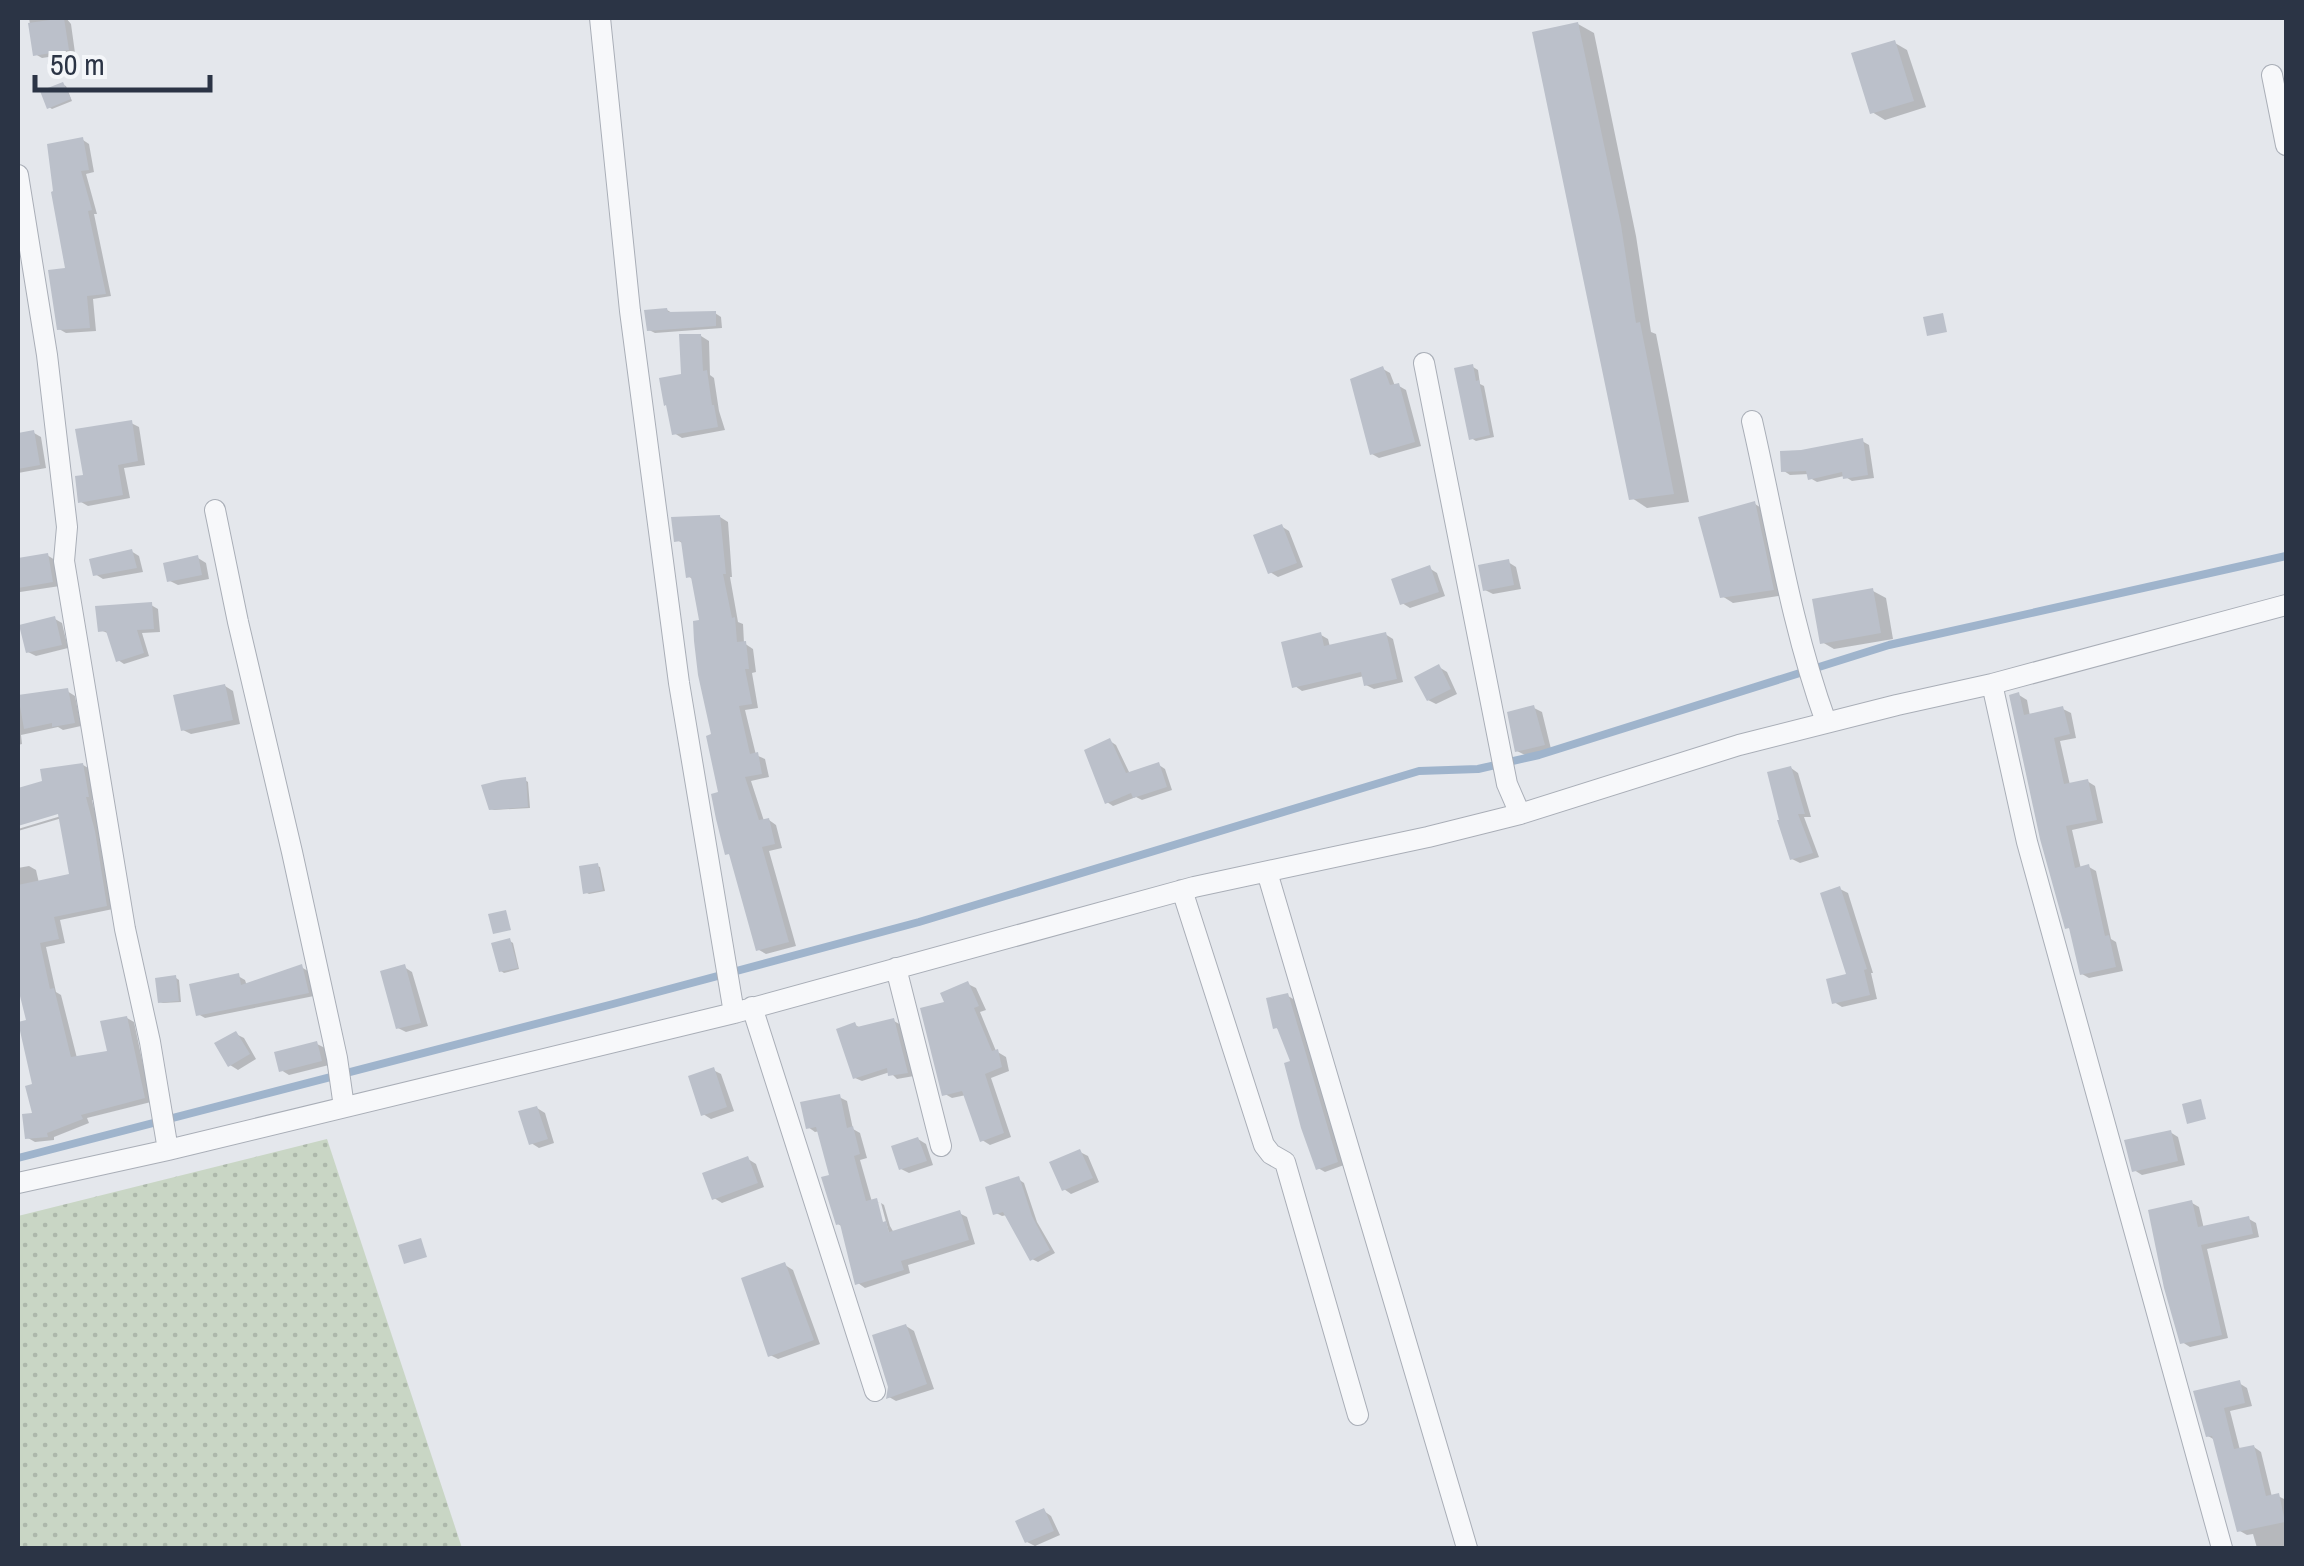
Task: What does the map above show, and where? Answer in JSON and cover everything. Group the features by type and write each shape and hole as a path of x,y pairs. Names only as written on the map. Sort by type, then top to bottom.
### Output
{"street":[{"path":"600,18 630,310 678,683 730,988 743,1010 875,1391"},
{"path":"2272,75 2286,145"},
{"path":"18,175 47,355 66,527 64,561 126,929 167,1141"},
{"path":"1424,363 1507,784 1520,814"},
{"path":"1752,421 1816,695 1826,722"},
{"path":"215,510 337,1058 343,1100"},
{"path":"18,1183 167,1141 743,1010 1182,890 1520,814 1738,745 1992,684 2286,605"},
{"path":"1992,684 2027,842 2222,1548"},
{"path":"1266,872 1467,1548"},
{"path":"1182,890 1264,1145 1285,1162 1358,1415"},
{"path":"896,968 940,1146"}],"green space":[{"path":"327,1139 462,1548 18,1548 18,1216"}],"building":[{"path":"64,18 69,50 33,56 28,23"},
{"path":"1578,22 1621,225 1636,323 1640,322 1674,494 1629,500 1532,32"},
{"path":"1895,40 1914,101 1870,114 1851,53"},
{"path":"63,82 71,99 47,109 40,91"},
{"path":"83,137 89,170 81,171 92,210 88,211 106,294 87,296 90,328 57,330 48,270 65,268 47,144"},
{"path":"667,308 668,312 716,311 716,326 647,331 644,310"},
{"path":"1943,313 1947,332 1927,336 1923,317"},
{"path":"679,334 701,334 703,371 707,370 718,427 672,435 659,378 681,374"},
{"path":"1473,364 1490,435 1469,440 1454,368"},
{"path":"1383,366 1390,385 1399,383 1415,442 1370,455 1350,379"},
{"path":"132,420 138,461 118,465 123,495 78,503 75,476 83,475 75,429"},
{"path":"34,430 40,465 18,469 18,433"},
{"path":"1863,438 1868,475 1843,479 1842,472 1808,480 1806,471 1781,472 1780,451"},
{"path":"1755,501 1774,590 1720,598 1698,517"},
{"path":"720,515 723,574 732,618 735,617 737,642 746,641 749,669 745,669 752,704 739,706 750,754 758,752 762,774 745,777 759,820 769,818 775,844 762,847 789,942 756,951 729,854 725,855 711,794 718,792 706,736 711,734 694,641 693,621 699,620 691,577 686,578 681,541 674,542 671,517"},
{"path":"1282,524 1297,563 1268,574 1253,535"},
{"path":"132,549 137,568 93,576 89,559"},
{"path":"48,553 53,582 18,588 18,558"},
{"path":"198,555 202,575 167,582 163,563"},
{"path":"1509,559 1514,585 1483,591 1478,565"},
{"path":"1430,565 1439,592 1400,605 1391,579"},
{"path":"1873,588 1881,633 1820,644 1812,599"},
{"path":"152,602 154,629 137,630 144,653 116,662 106,631 98,632 95,606"},
{"path":"55,616 62,645 26,653 19,625"},
{"path":"1321,632 1324,646 1386,632 1397,679 1364,686 1361,672 1292,688 1281,642"},
{"path":"1439,664 1451,689 1427,701 1414,677"},
{"path":"225,684 233,720 181,731 173,695"},
{"path":"68,688 75,723 24,729 18,695"},
{"path":"2019,692 2024,715 2063,706 2070,734 2054,738 2064,784 2088,779 2097,820 2066,826 2075,868 2089,864 2116,967 2080,975 2040,839 2009,695"},
{"path":"1534,705 1545,745 1515,752 1507,712"},
{"path":"1110,738 1126,773 1159,762 1167,787 1133,798 1131,793 1105,804 1084,750"},
{"path":"83,763 107,906 54,917 59,939 40,943 71,1057 107,1051 100,1021 127,1016 145,1098 81,1115 83,1119 47,1133 48,1137 25,1139 22,1114 32,1113 25,1086 32,1084 18,1022 26,1020 18,988 18,885 69,874 58,814 18,826 18,788 42,781 40,769"},
{"path":"1791,766 1805,814 1798,814 1813,853 1790,860 1767,772"},
{"path":"526,777 528,807 489,810 481,785"},
{"path":"598,863 603,890 583,894 579,866"},
{"path":"1840,886 1867,969 1864,970 1870,995 1832,1004 1826,979 1846,974 1820,893"},
{"path":"506,910 511,930 493,934 488,914"},
{"path":"510,938 518,968 499,972 491,943"},
{"path":"302,964 309,993 196,1016 189,984 239,973 241,985"},
{"path":"405,964 421,1023 396,1029 380,971"},
{"path":"176,975 179,1001 158,1003 155,978"},
{"path":"968,981 979,1006 974,1008 992,1051 998,1049 1002,1067 985,1074 1004,1133 980,1142 962,1091 942,1096 920,1008 944,1002 940,993"},
{"path":"1288,993 1338,1162 1316,1170 1284,1063 1290,1061 1277,1028 1273,1029 1266,998"},
{"path":"894,1018 908,1073 888,1076 887,1068 853,1079 836,1029 855,1022 857,1027"},
{"path":"236,1031 250,1054 228,1067 214,1043"},
{"path":"317,1041 322,1061 279,1072 274,1052"},
{"path":"714,1067 727,1107 701,1116 688,1076"},
{"path":"840,1094 847,1128 853,1126 860,1154 854,1156 866,1201 877,1198 889,1232 960,1210 969,1240 901,1261 904,1270 855,1285 840,1224 836,1225 821,1177 829,1175 816,1127 806,1129 800,1102"},
{"path":"2201,1099 2206,1119 2187,1124 2182,1104"},
{"path":"537,1106 548,1139 529,1145 518,1111"},
{"path":"2171,1130 2178,1161 2132,1172 2124,1140"},
{"path":"918,1137 927,1161 899,1170 891,1146"},
{"path":"1080,1149 1093,1178 1062,1191 1049,1162"},
{"path":"748,1156 758,1183 712,1200 702,1173"},
{"path":"1019,1176 1032,1216 1050,1250 1030,1261 1003,1212 993,1215 985,1187"},
{"path":"2192,1200 2198,1227 2249,1216 2253,1234 2201,1245 2222,1335 2180,1344 2148,1210"},
{"path":"421,1238 427,1257 404,1264 398,1245"},
{"path":"785,1262 814,1340 768,1357 741,1278"},
{"path":"906,1324 927,1384 886,1399 888,1387 872,1335"},
{"path":"2240,1380 2245,1403 2224,1408 2234,1449 2254,1445 2266,1496 2279,1493 2285,1522 2237,1532 2212,1436 2206,1437 2193,1391"},
{"path":"1044,1508 1054,1531 1025,1543 1015,1521"}],"waterway":[{"path":"18,1158 919,922 1419,771 1478,769 1539,755 1889,645 2286,556"}]}
